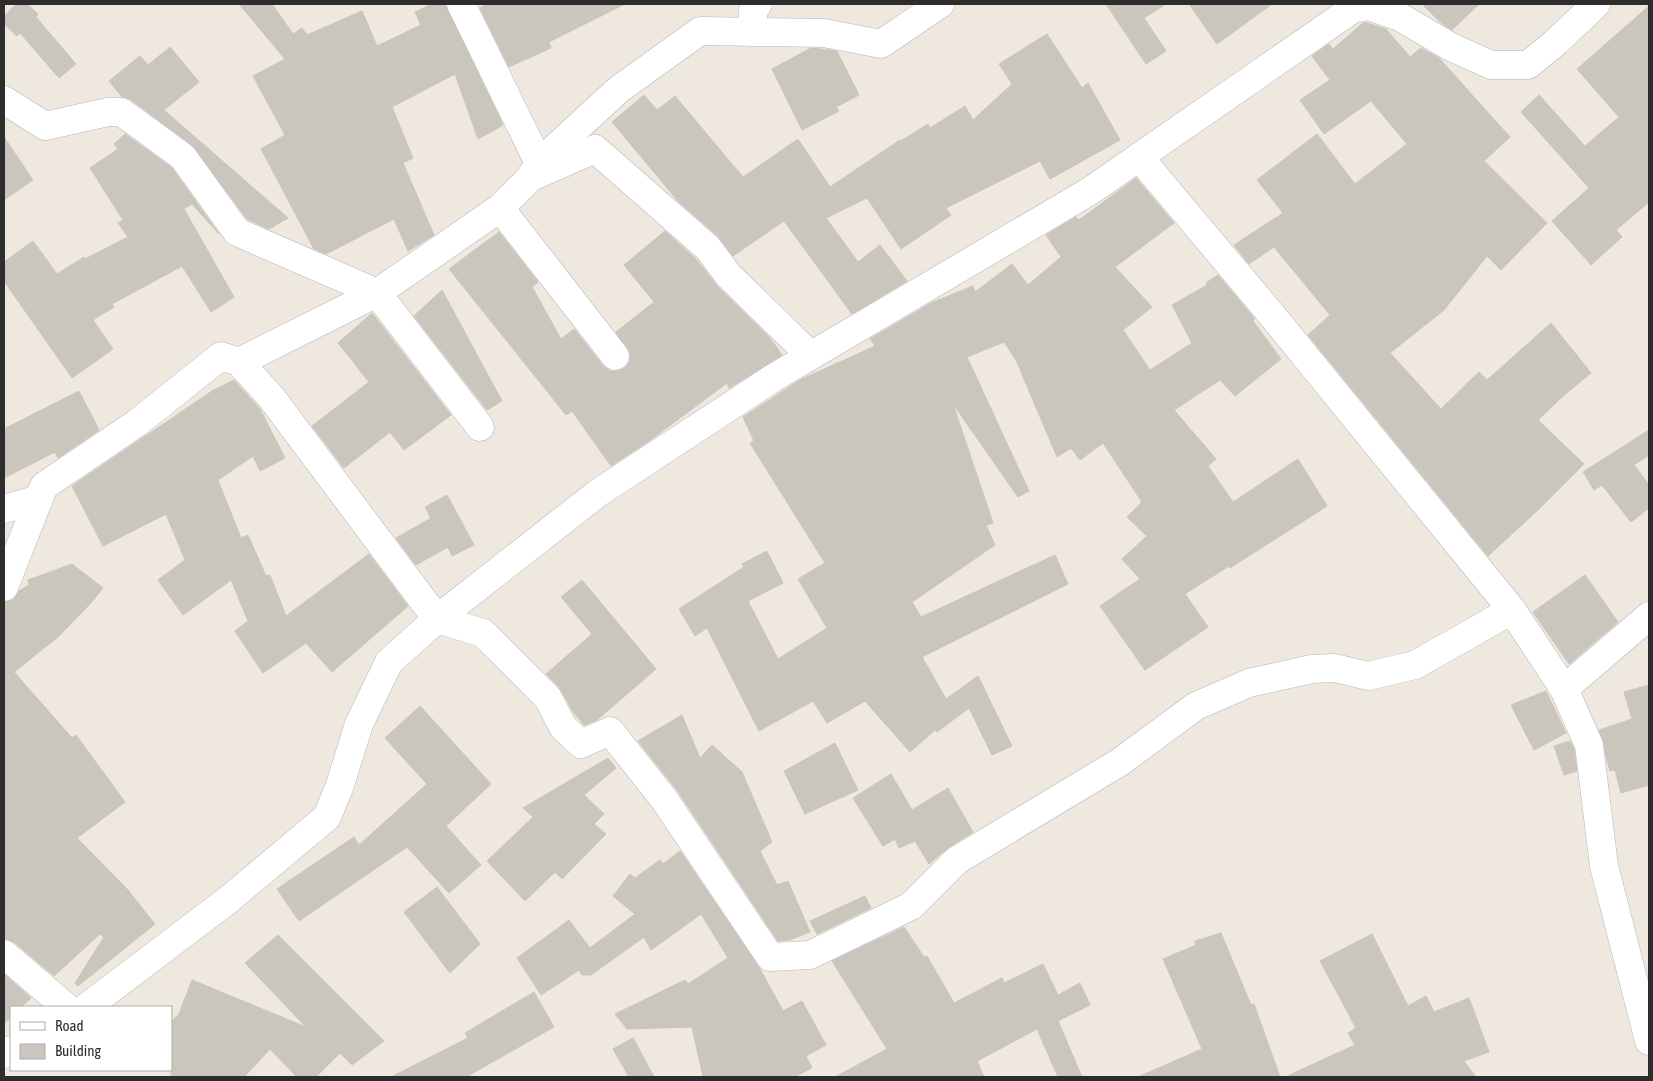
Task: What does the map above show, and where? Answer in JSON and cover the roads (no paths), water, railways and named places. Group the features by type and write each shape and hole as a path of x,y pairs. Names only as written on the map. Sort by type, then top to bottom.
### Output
{"street":[{"path":"461,4 534,170"},
{"path":"753,32 753,11 758,4"},
{"path":"239,362 377,294 500,208 534,170 618,90 700,31 824,33 882,44 940,4"},
{"path":"88,1006 228,900 327,817 340,785 359,724 389,662 437,619 598,493 810,355 1090,191 1354,8 1369,6 1400,17 1451,47 1491,65 1528,65 1555,43 1596,4"},
{"path":"4,100 45,126 108,112 121,112 183,157 237,232 377,294 480,428"},
{"path":"534,170 595,149 708,248 728,275 810,355"},
{"path":"1139,157 1277,322 1512,610 1564,689 1589,745 1604,866 1649,1041"},
{"path":"500,208 615,356"},
{"path":"4,586 44,486 136,423 221,356 239,362 271,397 437,619 483,633 548,698 563,727 581,744 610,731 664,799 770,957 810,955 911,906 957,860 1120,762 1196,706 1249,683 1312,669 1335,668 1368,676 1415,666 1512,610"},
{"path":"4,509 39,499"},
{"path":"1564,689 1649,616"},
{"path":"4,954 65,1006"}]}
